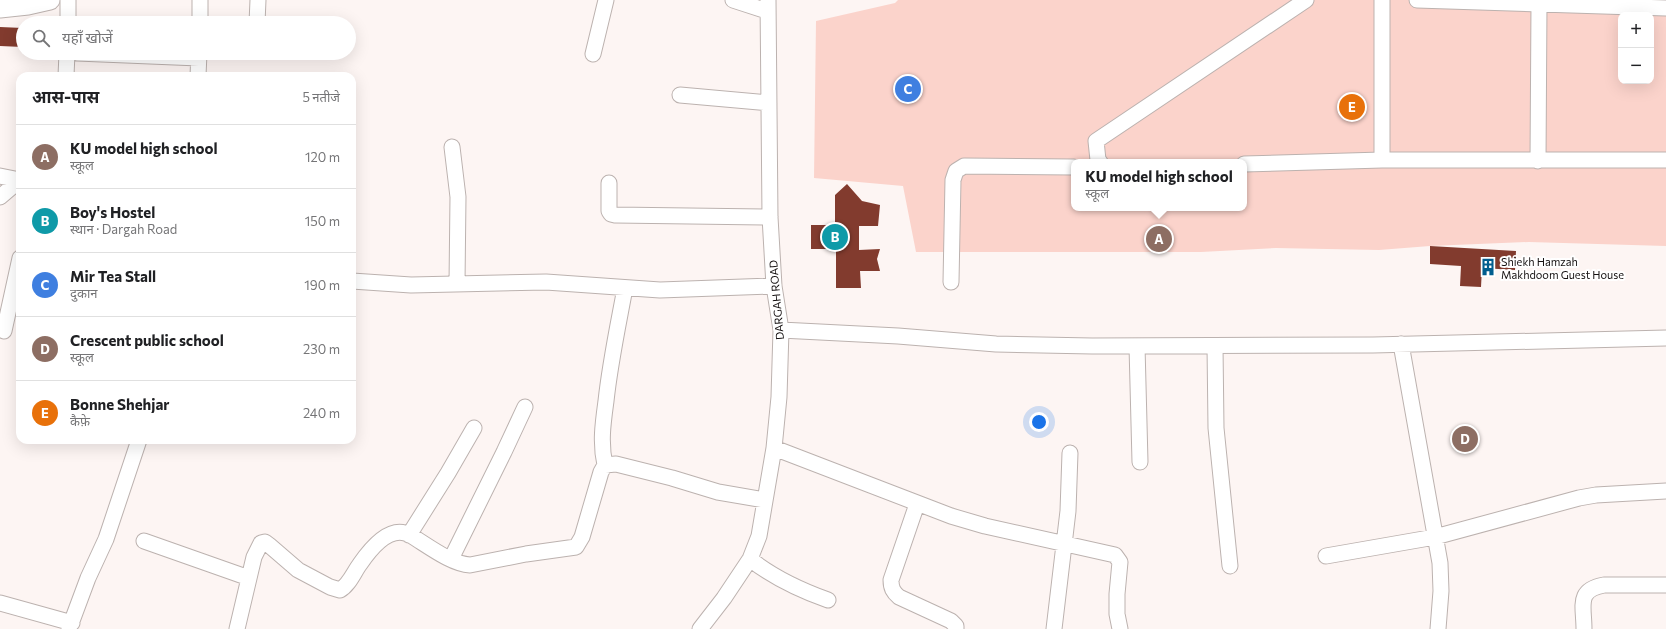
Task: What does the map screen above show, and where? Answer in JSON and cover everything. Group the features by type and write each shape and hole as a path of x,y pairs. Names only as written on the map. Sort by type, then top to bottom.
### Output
{"main road":[{"path":"0,8 28,5 50,0"}],"street":[{"path":"68,0 68,16"},
{"path":"200,0 200,16"},
{"path":"257,16 258,0"},
{"path":"592,54 606,0"},
{"path":"733,0 768,6"},
{"path":"1098,159 1096,141 1306,0"},
{"path":"1382,0 1382,160"},
{"path":"1417,0 1666,8"},
{"path":"1538,161 1539,4"},
{"name":"DARGAH ROAD","path":"700,629 724,598 750,559 758,536 774,448 779,397 781,330 774,286 770,216 768,6"},
{"path":"66,72 67,60"},
{"path":"198,72 199,60"},
{"path":"680,95 769,103"},
{"path":"452,147 458,197 457,284"},
{"path":"1247,164 1382,160 1666,160"},
{"path":"951,282 953,180 956,171 964,166 1071,166"},
{"path":"0,176 16,179"},
{"path":"0,197 16,183"},
{"path":"609,183 609,211 611,214 615,215 770,216"},
{"path":"4,331 16,276"},
{"path":"356,281 411,285 546,282 660,290 774,286"},
{"path":"236,629 259,544 265,542 298,570 330,587 340,590 345,588 361,562 371,551 388,535 394,532 401,531 459,564 470,565 526,554 576,547 582,537 601,472 605,465 602,452 602,430 625,288"},
{"path":"781,330 898,336 996,344 1137,346 1400,344 1666,338"},
{"path":"1400,344 1440,563 1441,591 1438,629"},
{"path":"1137,346 1140,462"},
{"path":"1215,346 1216,428 1230,566"},
{"path":"451,559 525,407"},
{"path":"409,535 474,428"},
{"path":"0,603 70,626 88,578 106,539 138,444"},
{"path":"774,448 917,504 985,526 1115,555 1118,558 1120,568 1117,594 1117,614 1120,629"},
{"path":"1054,629 1068,511 1070,453"},
{"path":"605,465 616,464 672,478 718,492 765,500"},
{"path":"1326,556 1436,537 1579,498 1596,495 1666,491"},
{"path":"917,504 891,580 891,587 894,593 899,597 951,621 956,626 956,629"},
{"path":"144,541 249,578"},
{"path":"750,559 777,578 805,592 828,600"},
{"path":"1584,629 1584,596 1587,591 1594,587 1604,585 1666,584"}],"shaded area":[{"path":"898,0 1666,0 1666,246 1529,242 1430,246 1379,250 1276,248 1201,252 916,252 903,186 814,178 816,21 895,3"}],"building":[{"path":"0,27 16,28 16,47 0,46"},
{"path":"1352,95 1357,96 1363,102 1363,112 1357,118 1352,119 1347,118 1341,112 1340,107 1341,102 1347,96"},
{"path":"847,184 862,201 880,205 878,226 859,226 859,250 880,249 877,259 880,271 860,271 861,288 836,288 836,249 811,249 811,225 835,225 835,195"},
{"name":"Shiekh Hamzah Makhdoom Guest House","path":"1430,246 1516,251 1515,270 1482,268 1481,287 1460,286 1461,266 1430,264"}],"place":[{"name":"Mir Tea Stall","path":"908,89"},
{"name":"Bonne Shehjar","path":"1352,107"},
{"name":"Boy's Hostel","path":"835,237"},
{"name":"KU model high school","path":"1159,239"},
{"name":"Shiekh Hamzah Makhdoom Guest House","path":"1488,267"},
{"name":"Crescent public school","path":"1465,439"}]}
